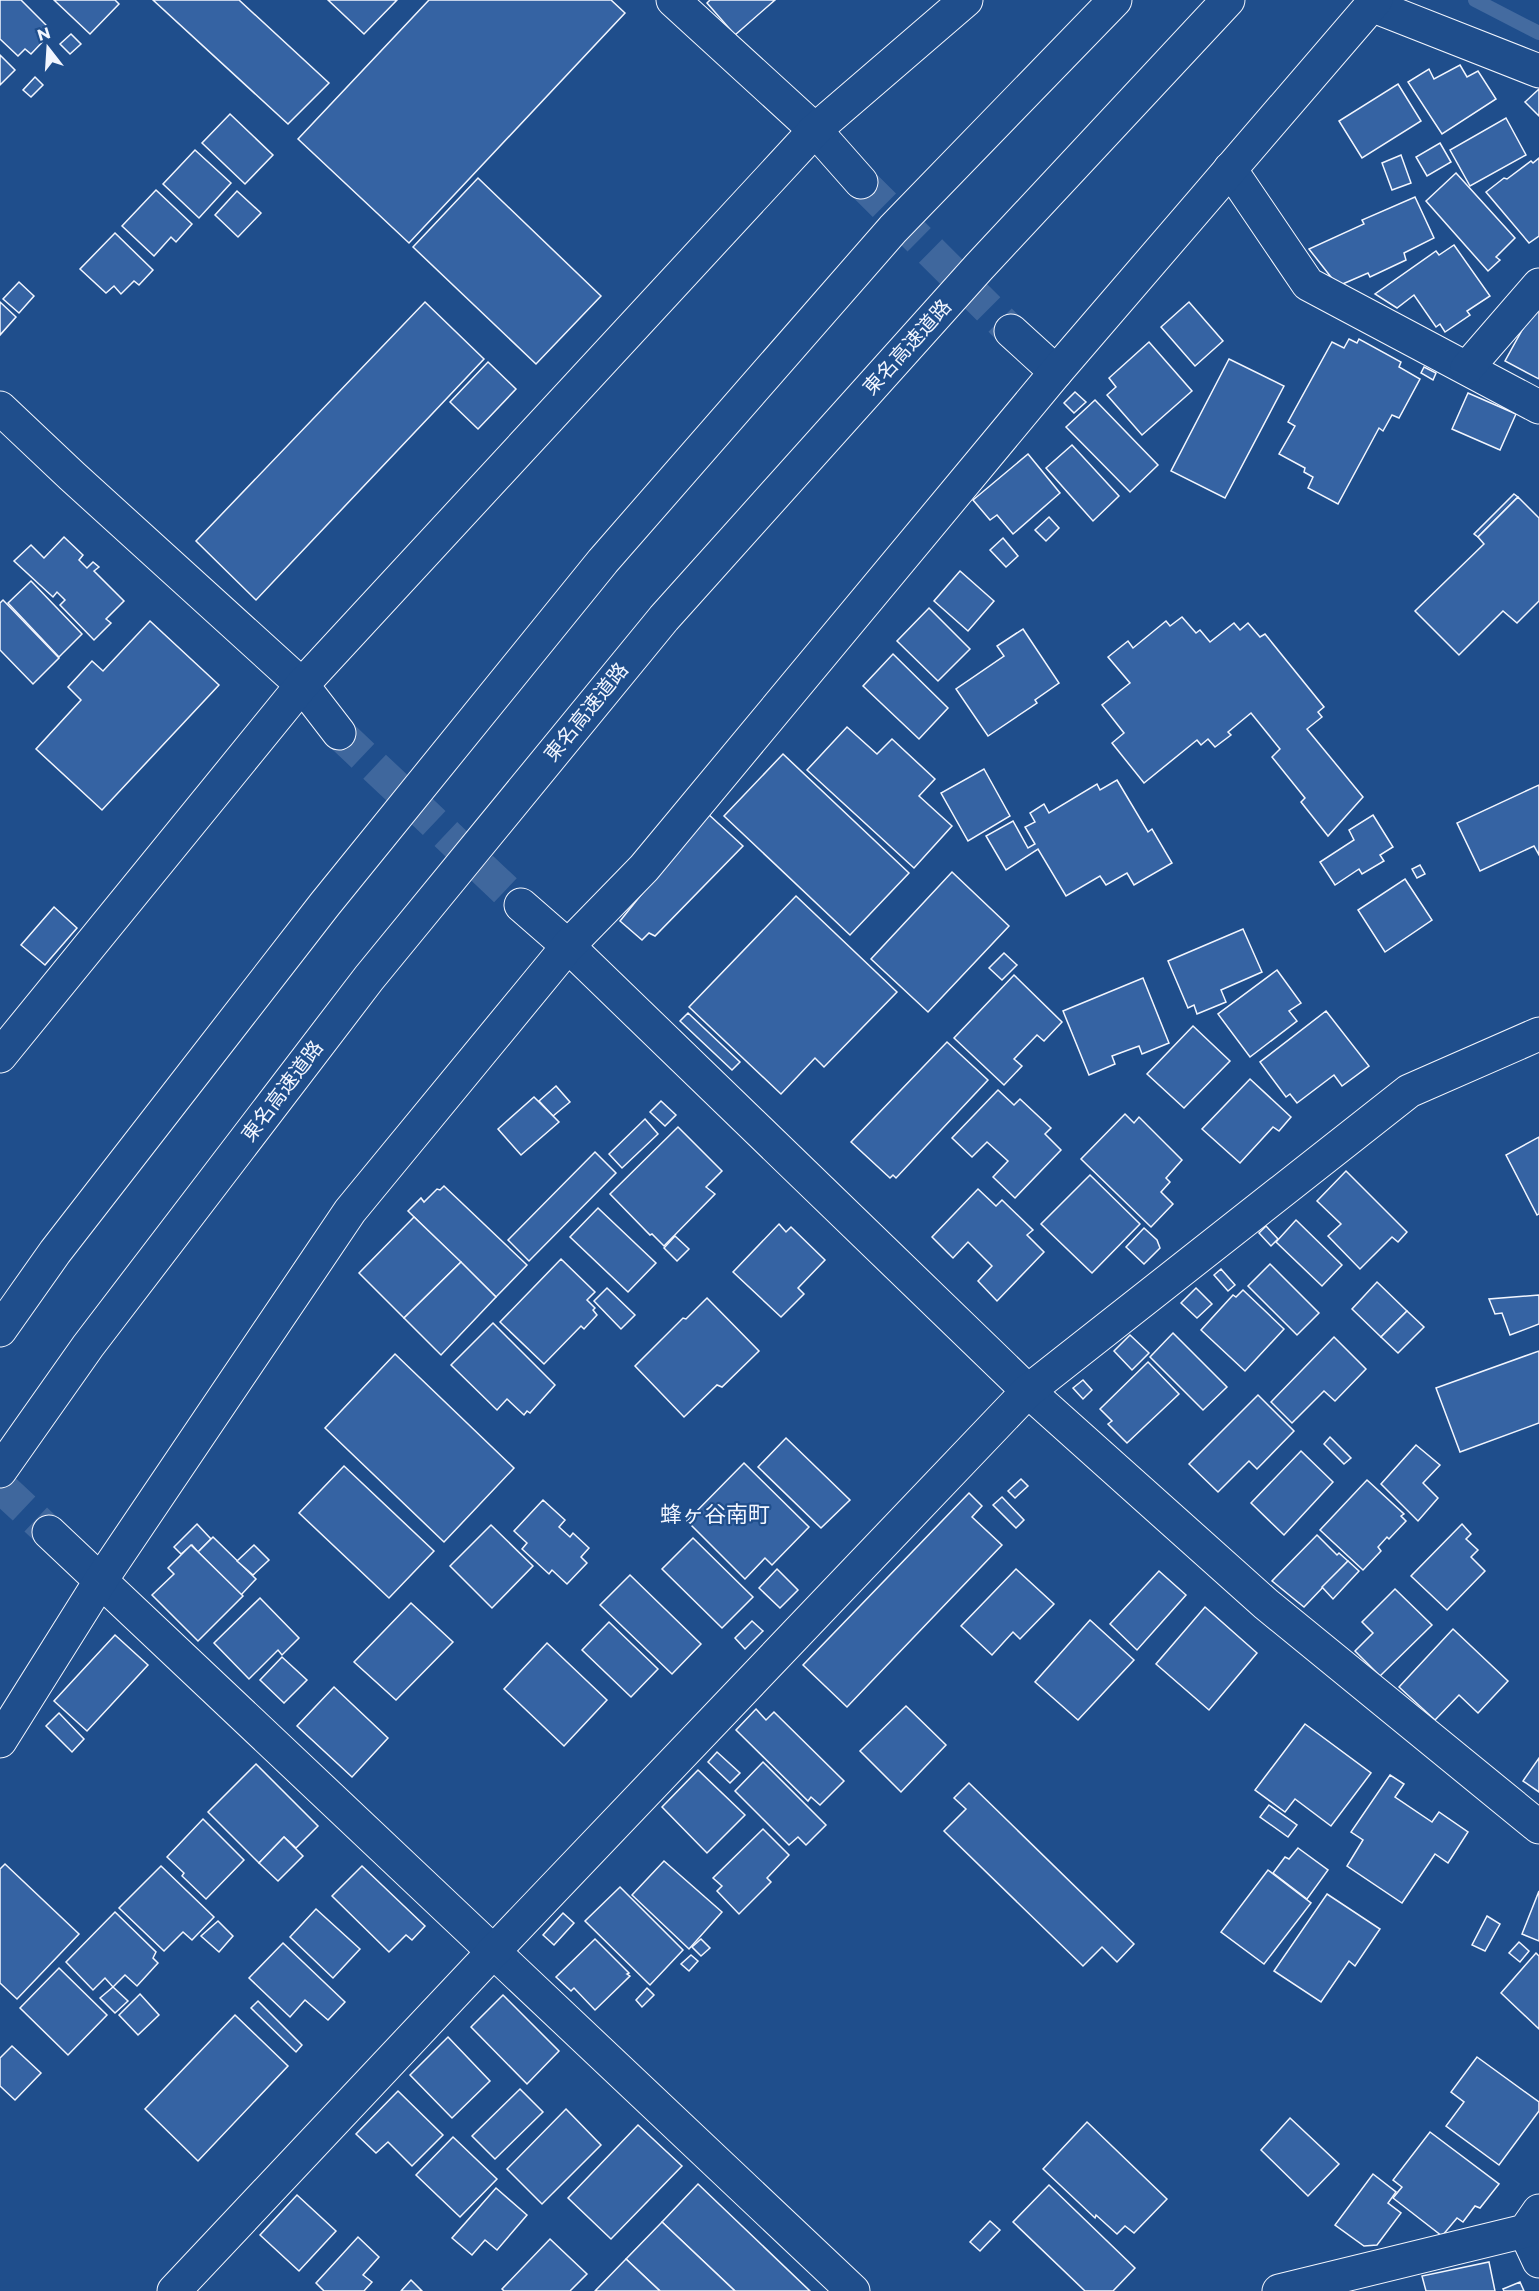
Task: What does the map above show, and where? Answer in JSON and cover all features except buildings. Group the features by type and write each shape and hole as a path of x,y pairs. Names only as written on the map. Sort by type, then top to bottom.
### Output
{"main road":[{"path":"673,0 815,130 861,182"},
{"path":"0,1056 302,685 815,130 966,0"},
{"path":"0,1330 55,1252 325,904 603,561 893,229 1115,0"},
{"name":"東名高速道路","path":"0,1471 88,1346 369,978 664,618 979,267 1228,0"},
{"path":"0,1741 101,1580 350,1211 568,946 644,868 1056,372 1373,2 1539,71"},
{"path":"1230,170 1308,284 1539,407"},
{"path":"1467,368 1539,285"},
{"path":"1011,332 1056,372"},
{"path":"0,408 302,685 339,733"},
{"path":"521,905 568,946 1028,1391 1266,1604 1539,1827"},
{"path":"174,2291 493,1952 1028,1391 1409,1091 1539,1034"},
{"path":"49,1532 853,2291"},
{"path":"1279,2291 1532,2221 1539,2261"}],"waterway":[{"path":"1475,0 1539,33"}],"tunnel":[{"path":"861,182 1011,331"},
{"path":"339,733 521,905"},
{"path":"0,1486 49,1532"}],"district":[{"name":"蜂ヶ谷南町","path":"715,1514"}]}
